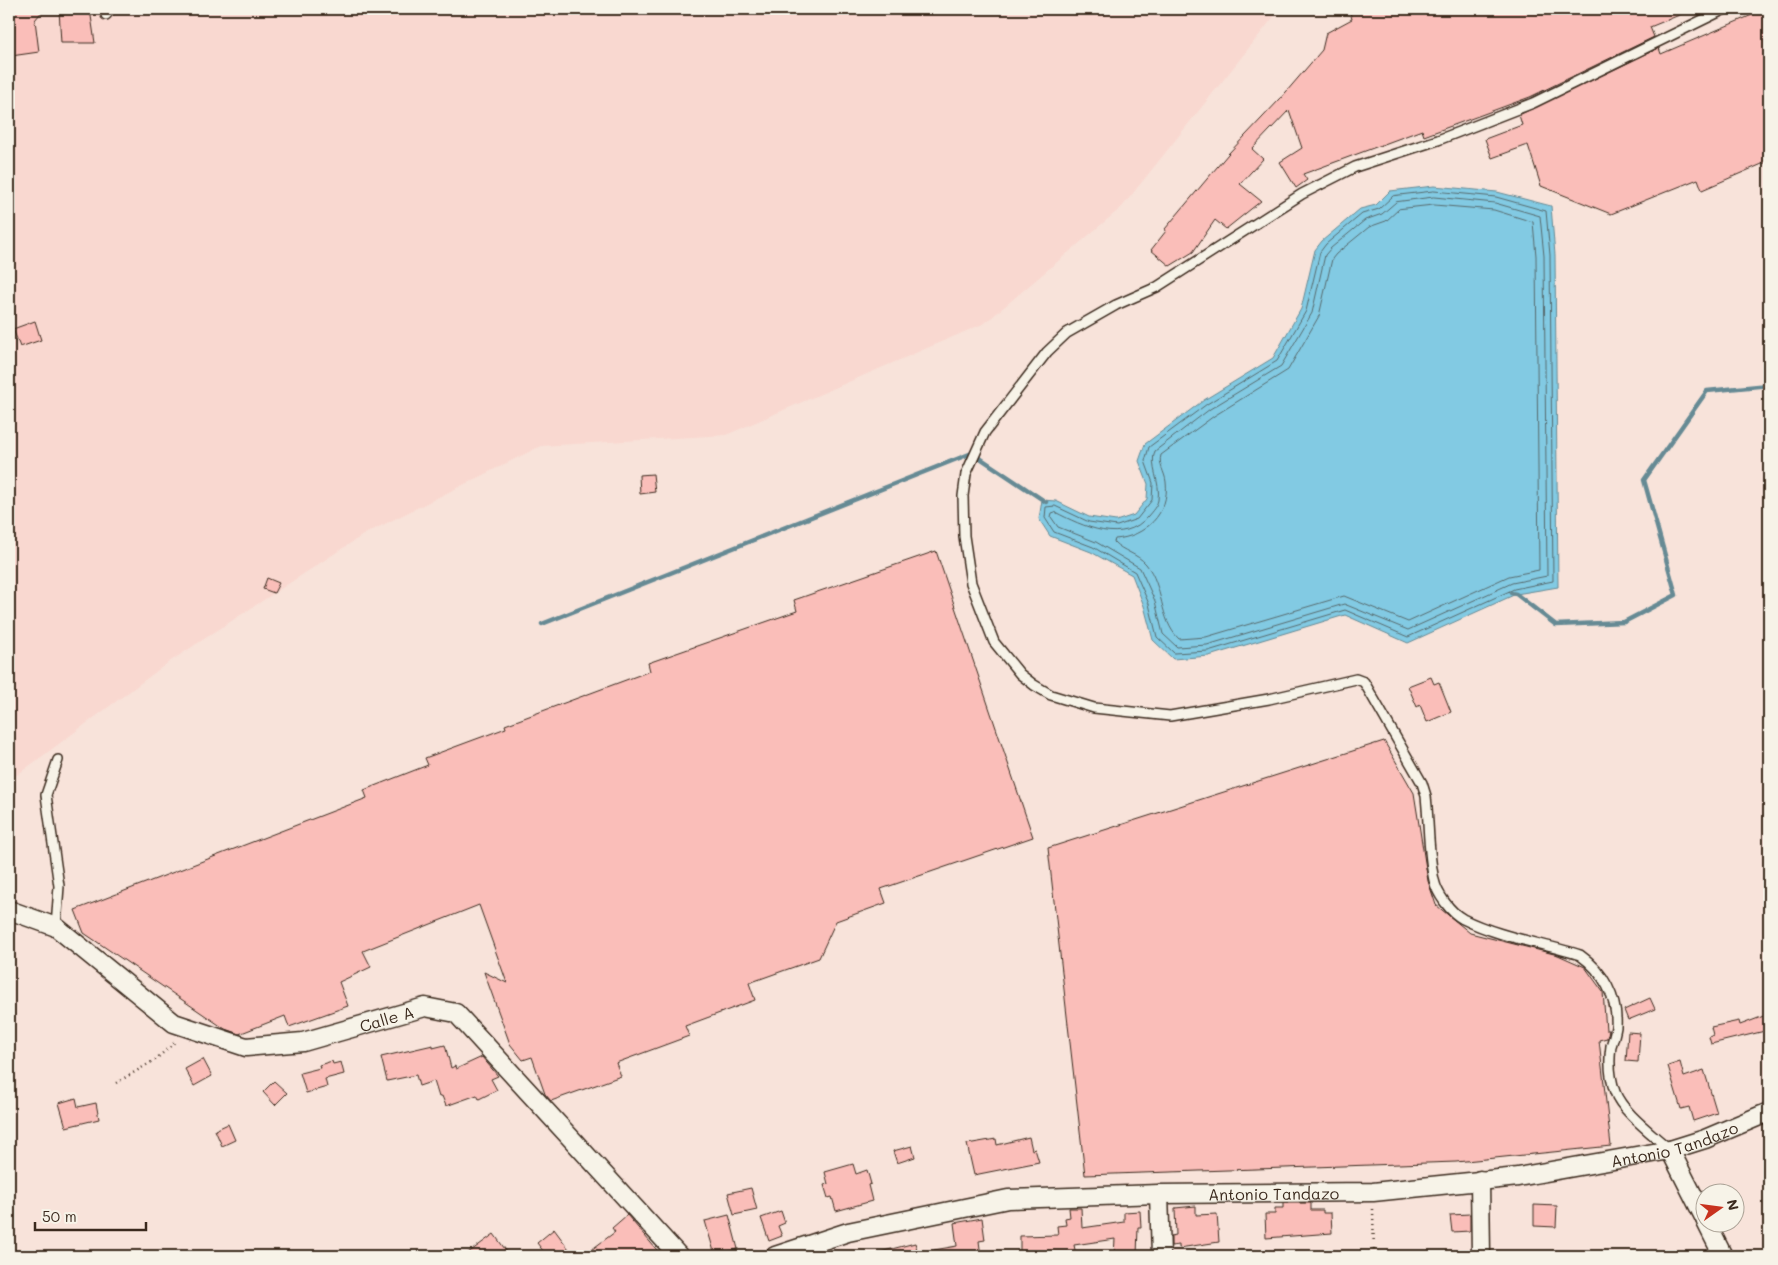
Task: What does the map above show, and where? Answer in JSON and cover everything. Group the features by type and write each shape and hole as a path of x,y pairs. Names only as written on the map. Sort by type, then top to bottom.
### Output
{"street":[{"name":"Calle A","path":"9,910 56,927 174,1022 246,1046 302,1042 425,1007 456,1013 678,1256"},
{"name":"Antonio Tandazo","path":"775,1256 848,1232 1008,1199 1160,1194 1373,1192 1518,1177 1670,1150 1705,1139 1769,1112"},
{"path":"1670,1150 1696,1202"},
{"path":"1480,1180 1481,1256"},
{"path":"1160,1194 1161,1256"},
{"path":"1711,1232 1723,1256"}],"lane":[{"path":"1670,1150 1627,1110 1615,1093 1611,1072 1611,1048 1616,1027 1614,1005 1608,985 1590,961 1580,955 1498,932 1462,918 1441,896 1434,881 1426,796 1422,783 1364,682 1356,679 1269,699 1170,716 1094,708 1051,695 1020,674 994,642 971,583 964,536 963,496 966,474 985,432 1046,352 1067,333 1116,305 1156,286 1302,194 1355,168 1438,140 1533,103 1725,9"},
{"path":"56,927 59,886 46,795 58,760"}],"path":[{"path":"116,1083 155,1060 190,1028"},
{"path":"1373,1192 1374,1256"}],"shaded area":[{"path":"9,9 1280,9 1122,207 985,323 726,435 541,446 363,535 169,662 9,781"}],"water":[{"path":"1434,186 1497,192 1551,206 1555,255 1558,587 1516,594 1408,643 1345,615 1209,656 1173,659 1153,640 1144,606 1132,575 1091,552 1050,536 1039,519 1042,500 1056,501 1089,517 1116,521 1134,515 1147,499 1148,484 1139,461 1145,444 1204,400 1273,358 1301,309 1315,250 1322,241 1360,209 1376,205 1390,191"}],"building":[{"path":"9,9 44,9 35,20 39,52 11,56"},
{"path":"59,9 90,9 95,43 61,43"},
{"path":"1349,9 1694,9 1650,27 1654,37 1530,97 1424,136 1422,130 1303,174 1307,180 1296,188 1280,162 1302,148 1289,110 1252,149 1263,159 1240,184 1261,201 1226,229 1215,220 1193,252 1170,266 1151,250 1166,231 1165,229 1228,154 1280,99 1322,50 1326,33 1352,19"},
{"path":"1769,9 1769,161 1702,190 1698,179 1611,214 1541,186 1528,145 1492,158 1485,139 1522,125 1519,115 1659,48 1661,54"},
{"path":"35,321 41,340 20,347 13,329"},
{"path":"653,474 655,492 640,494 639,475"},
{"path":"936,551 1033,837 881,889 886,903 836,921 819,958 749,983 755,1000 685,1026 689,1036 616,1063 621,1076 551,1101 545,1094 532,1057 523,1060 510,1044 484,972 507,983 479,905 363,951 371,967 339,982 348,1006 289,1027 285,1016 239,1034 225,1029 84,933 75,910 367,798 364,790 428,765 425,758 506,728 505,725 650,671 648,663 797,611 794,600"},
{"path":"267,578 279,583 274,593 263,589"},
{"path":"1431,677 1434,684 1439,682 1451,712 1427,722 1420,705 1417,707 1408,686"},
{"path":"1384,741 1414,793 1428,881 1436,905 1470,933 1558,955 1585,967 1603,992 1606,1030 1609,1030 1607,1038 1599,1040 1611,1146 1456,1162 1085,1175 1048,848"},
{"path":"1650,998 1655,1009 1628,1020 1624,1010"},
{"path":"1769,1014 1769,1030 1711,1044 1709,1037 1713,1035 1711,1027 1739,1021 1740,1025"},
{"path":"1628,1032 1640,1033 1638,1062 1626,1061"},
{"path":"433,1045 433,1048 445,1045 451,1068 455,1066 456,1069 482,1057 498,1076 491,1079 497,1090 479,1099 477,1095 446,1106 442,1096 439,1097 434,1081 419,1086 416,1075 387,1081 381,1057"},
{"path":"203,1059 212,1076 194,1086 185,1069"},
{"path":"332,1061 333,1064 341,1062 344,1074 325,1079 327,1087 306,1093 300,1073 320,1068 319,1065"},
{"path":"1680,1062 1684,1077 1704,1070 1717,1113 1693,1121 1689,1107 1681,1109 1668,1066"},
{"path":"274,1081 287,1093 275,1105 263,1092"},
{"path":"76,1098 78,1107 96,1103 99,1119 66,1127 59,1103"},
{"path":"228,1124 235,1140 222,1146 215,1130"},
{"path":"1029,1137 1032,1150 1035,1149 1039,1162 974,1175 967,1144 996,1139 997,1145"},
{"path":"912,1146 915,1157 897,1163 893,1151"},
{"path":"853,1164 856,1174 867,1170 871,1184 868,1185 872,1201 836,1211 832,1197 828,1198 824,1185 828,1184 825,1172"},
{"path":"751,1188 757,1210 734,1215 728,1193"},
{"path":"1283,1203 1311,1203 1311,1210 1323,1210 1323,1213 1331,1213 1332,1233 1266,1238 1265,1214 1275,1214 1275,1208 1283,1208"},
{"path":"1534,1205 1557,1206 1556,1227 1534,1226"},
{"path":"1196,1206 1196,1215 1217,1214 1219,1242 1179,1248 1179,1245 1171,1246 1171,1236 1176,1235 1175,1208"},
{"path":"1069,1208 1081,1208 1082,1228 1124,1222 1124,1212 1140,1211 1141,1227 1138,1227 1137,1256 1114,1256 1115,1239 1074,1245 1076,1255 1020,1255 1020,1236 1058,1235 1057,1226 1066,1225 1065,1218 1070,1217"},
{"path":"781,1211 785,1223 778,1226 782,1236 769,1241 761,1218"},
{"path":"1470,1214 1470,1231 1452,1232 1450,1215"},
{"path":"627,1215 662,1256 583,1256 615,1232 612,1228"},
{"path":"729,1215 738,1249 715,1255 705,1221"},
{"path":"982,1218 985,1240 979,1241 981,1256 934,1256 934,1250 957,1246 954,1223"},
{"path":"554,1229 574,1256 547,1256 537,1243"},
{"path":"494,1234 510,1256 464,1256"},
{"path":"915,1243 919,1256 880,1256 880,1252"}],"waterway":[{"path":"1511,593 1516,594 1556,625 1624,622 1676,595 1644,480 1707,391 1769,385"},
{"path":"542,624 972,453"},
{"path":"980,458 1046,502"}]}
